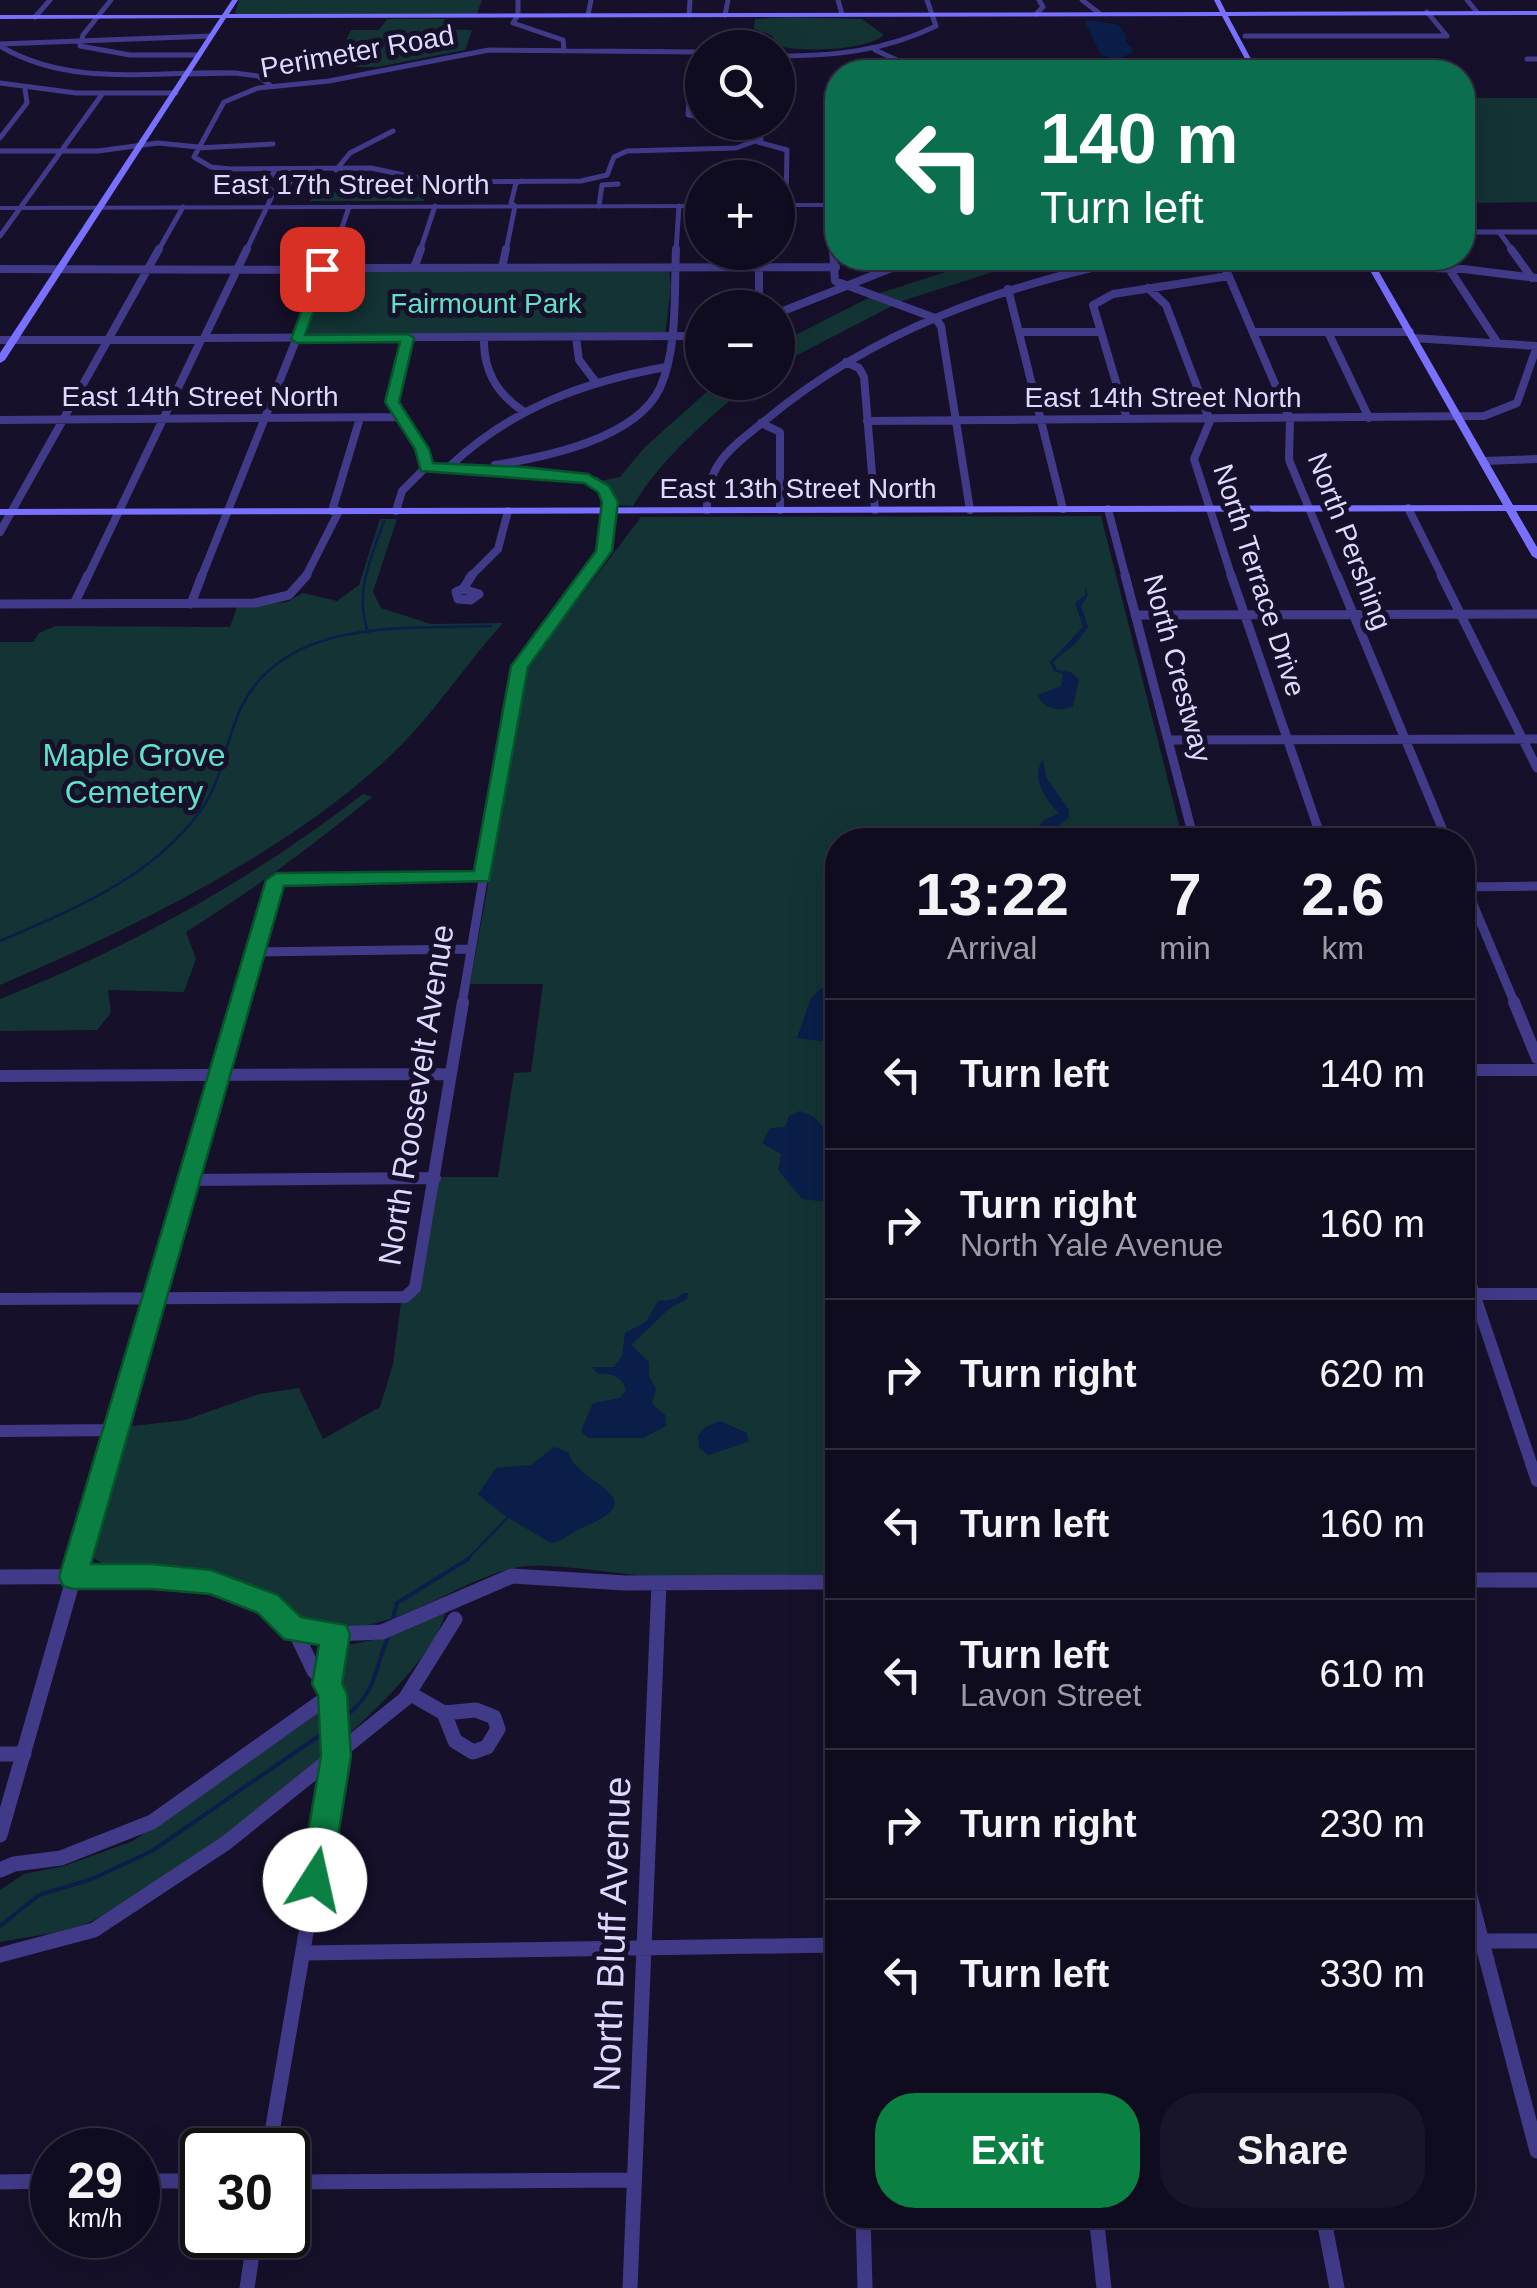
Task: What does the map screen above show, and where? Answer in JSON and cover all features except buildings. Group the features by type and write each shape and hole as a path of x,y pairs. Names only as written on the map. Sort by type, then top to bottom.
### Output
{"main road":[{"path":"0,360 234,0"},
{"path":"1217,0 1244,36 1253,60"},
{"path":"1225,0 1252,60"},
{"path":"0,17 198,16 222,20 244,16 1537,12"},
{"path":"138,146 140,128 164,93 180,75 187,74"},
{"path":"1374,270 1537,556"},
{"path":"1523,532 1528,518 1537,510"},
{"name":"East 13th Street North","path":"6,512 1537,510"}],"street":[{"path":"35,17 50,0"},
{"path":"111,0 81,38 80,46 107,53 199,55"},
{"path":"518,0 513,23 562,40 564,49"},
{"path":"588,15 591,0"},
{"path":"689,15 690,0"},
{"path":"725,14 728,0"},
{"path":"838,0 842,14"},
{"path":"795,55 872,51 921,34 936,26 927,0"},
{"path":"1036,14 1043,7 1039,0"},
{"path":"1082,0 1099,13"},
{"path":"1467,0 1477,12"},
{"path":"1244,36 1447,36 1427,12"},
{"path":"921,34 924,16 929,14"},
{"path":"0,45 81,38 211,36"},
{"path":"0,45 16,57 55,69 235,73 258,76 270,86"},
{"path":"872,51 888,60"},
{"path":"872,51 896,60"},
{"name":"Perimeter Road","path":"197,148 224,102 270,86 329,82 470,52 685,52"},
{"path":"1526,60 1537,60"},
{"path":"0,83 103,93 176,94"},
{"path":"0,138 27,103 26,88"},
{"path":"0,236 103,93"},
{"path":"336,170 350,153 393,130"},
{"path":"197,148 194,157 211,167 371,168 432,181 600,178 611,172 615,156 632,150 732,148 758,142 788,150 787,160"},
{"path":"0,151 274,144"},
{"path":"274,192 266,186 275,170"},
{"path":"74,604 274,192 287,187 297,170"},
{"path":"502,268 519,204 511,203 516,184 524,182"},
{"path":"599,206 602,185 618,184"},
{"path":"414,268 435,206"},
{"path":"470,468 557,452 617,428 657,394 666,367 679,206"},
{"name":"East 17th Street North","path":"0,208 685,206"},
{"path":"795,206 825,206"},
{"path":"0,532 6,512 183,207"},
{"path":"190,604 350,207"},
{"path":"1475,232 1537,232"},
{"path":"1500,232 1535,281"},
{"path":"0,269 685,267"},
{"path":"795,267 825,267"},
{"path":"836,270 835,281 933,317 940,326 970,510"},
{"path":"795,306 884,270"},
{"path":"707,510 712,472 760,423 846,362 933,317 1008,289 1086,270"},
{"name":"North Pershing","path":"1226,270 1290,419 1289,460 1442,828"},
{"path":"1450,270 1497,342"},
{"path":"1462,270 1535,281"},
{"path":"1126,420 1093,305 1098,300 1148,288 1229,276"},
{"name":"North Terrace Drive","path":"1148,288 1166,305 1209,419 1194,459 1318,828"},
{"path":"1008,289 1022,332 1062,509"},
{"path":"1022,332 1100,332"},
{"path":"1253,332 1411,335 1537,346"},
{"path":"1328,332 1369,418"},
{"path":"0,340 685,336"},
{"path":"576,337 579,360 596,381"},
{"path":"408,338 392,402 422,449 426,468"},
{"path":"484,338 482,354 492,382 510,403 523,411"},
{"name":"East 14th Street North","path":"868,420 1458,418 1496,414 1517,403 1537,346"},
{"path":"846,362 862,372 875,510"},
{"path":"450,466 487,434 523,411 596,381 666,367"},
{"name":"East 14th Street North","path":"0,420 401,417"},
{"path":"0,604 283,600 300,589 332,533 360,418"},
{"path":"760,423 780,432 780,510"},
{"path":"1483,462 1537,458"},
{"path":"396,512 402,491 426,468 450,466 588,479 610,498 610,511"},
{"path":"1408,508 1537,768"},
{"name":"North Crestway","path":"1108,509 1191,828"},
{"name":"North Roosevelt Avenue","path":"154,1298 405,1297 415,1288 520,666 604,551 610,511"},
{"path":"463,589 463,584 498,550 508,512"},
{"path":"1135,616 1537,614"},
{"path":"1168,740 1537,738"},
{"path":"0,1836 276,880 482,877"},
{"path":"1475,884 1537,886"},
{"path":"1475,910 1537,1058"},
{"path":"253,952 471,949"},
{"path":"1475,1070 1537,1070"},
{"path":"0,1076 451,1074"},
{"path":"188,1180 435,1178"},
{"path":"1475,1294 1537,1294"},
{"path":"0,1298 154,1298"},
{"path":"1475,1310 1537,1480"},
{"path":"0,1432 116,1430"},
{"path":"0,1577 152,1576 211,1582 268,1604 294,1630 314,1671 330,1689"},
{"path":"294,1630 336,1634 382,1632 512,1576 659,1583 825,1582"},
{"path":"1475,1580 1537,1580"},
{"name":"North Bluff Avenue","path":"630,2288 659,1583"},
{"path":"0,1955 94,1930 226,1843 409,1693 455,1619"},
{"path":"273,2128 336,1756 330,1689 336,1634"},
{"path":"0,1870 14,1864 61,1858 152,1822 330,1689"},
{"path":"409,1693 444,1713"},
{"path":"0,1754 24,1754"},
{"path":"1475,1915 1537,2151"},
{"path":"1475,1941 1537,1941"},
{"path":"302,1952 825,1945"},
{"path":"310,2182 634,2180"},
{"path":"0,2182 30,2181"},
{"path":"864,2228 866,2288"},
{"path":"1097,2228 1104,2288"},
{"path":"1325,2228 1337,2288"},
{"path":"247,2288 252,2258"}],"green space":[{"path":"239,0 482,0 477,14 235,14"},
{"path":"387,19 445,19 443,29 472,30 465,50 378,67 354,67 344,57 346,50 341,50 351,30 379,30"},
{"path":"755,19 862,19 884,35 848,47 799,49 795,48 795,30 757,30"},
{"path":"1475,98 1537,98 1537,202 1475,203"},
{"path":"375,180 425,190 424,201 310,201 316,192 370,191"},
{"name":"Fairmount Park","path":"669,269 671,287 665,335 303,337 328,270"},
{"path":"952,270 999,270 899,302 877,294"},
{"path":"872,296 894,305 795,356 795,335"},
{"path":"698,400 732,400 672,455 633,506 617,505 612,492 600,481 620,477 644,448"},
{"path":"1101,516 1180,828 825,828 825,1574 671,1577 519,1567 473,1582 381,1622 332,1627 301,1618 232,1579 202,1573 150,1572 102,1563 91,1556 91,1534 124,1427 185,1420 259,1394 299,1388 323,1439 380,1407 393,1364 401,1302 418,1294 421,1286 439,1177 498,1177 514,1073 531,1072 543,984 470,984 528,666 641,517"},
{"name":"Maple Grove Cemetery","path":"380,519 397,519 373,592 381,608 431,624 503,623 434,708 389,757 303,826 153,914 0,985 0,642 33,642 39,633 55,626 230,627 237,607 287,602 303,593 337,601 359,585"},
{"path":"363,794 372,797 281,868 186,932 196,959 184,992 108,990 111,1013 97,1030 0,1031 0,999 96,957 189,909 277,855"},
{"path":"445,1613 428,1648 394,1690 346,1737 232,1830 127,1902 90,1922 0,1942 0,1890 24,1874 64,1866 133,1841 340,1694 342,1649 347,1645 388,1637"}],"water":[{"path":"1085,22 1119,25 1127,37 1125,41 1133,48 1132,53 1117,59 1101,55"},
{"path":"1085,586 1088,596 1081,606 1088,627 1053,662 1057,670 1070,672 1079,679 1073,707 1052,708 1038,695 1061,686 1063,674 1054,671 1050,662 1083,627 1075,603 1085,595"},
{"path":"1043,760 1046,777 1069,810 1069,817 1057,828 1037,828 1059,813 1045,795 1039,767"},
{"path":"825,988 825,1042 797,1038 811,998"},
{"path":"800,1111 814,1117 825,1129 825,1202 802,1199 778,1170 781,1154 762,1143 770,1128 785,1127 789,1116"},
{"path":"688,1293 687,1299 670,1308 631,1345 649,1362 649,1376 656,1389 652,1404 665,1415 666,1426 643,1438 588,1438 581,1431 593,1403 620,1398 626,1390 619,1379 598,1374 591,1367 614,1367 622,1356 625,1333 646,1322 658,1301 676,1299"},
{"path":"720,1421 747,1433 748,1442 708,1455 699,1448 698,1435"},
{"path":"554,1447 568,1452 574,1464 614,1499 613,1508 602,1518 551,1543 502,1514 478,1494 496,1468 531,1465"}],"waterway":[{"path":"368,632 363,589 384,521"},
{"path":"368,632 491,626"},
{"path":"0,941 110,889 159,855 209,798 243,704 263,676 289,656 319,642 368,632"},
{"path":"468,1559 508,1517"},
{"path":"393,1618 397,1603 468,1559"},
{"path":"341,1720 368,1691 389,1635"},
{"path":"0,1926 39,1895 92,1879 152,1851 326,1731"}],"route":[{"path":"315,1880 336,1756 332,1694 327,1684 336,1634 294,1630 268,1604 211,1582 152,1576 73,1577 276,880 482,877 520,666 524,655 604,551 610,502 604,489 588,479 524,471 426,468 422,449 392,402 408,338 297,339 322,269"}]}
